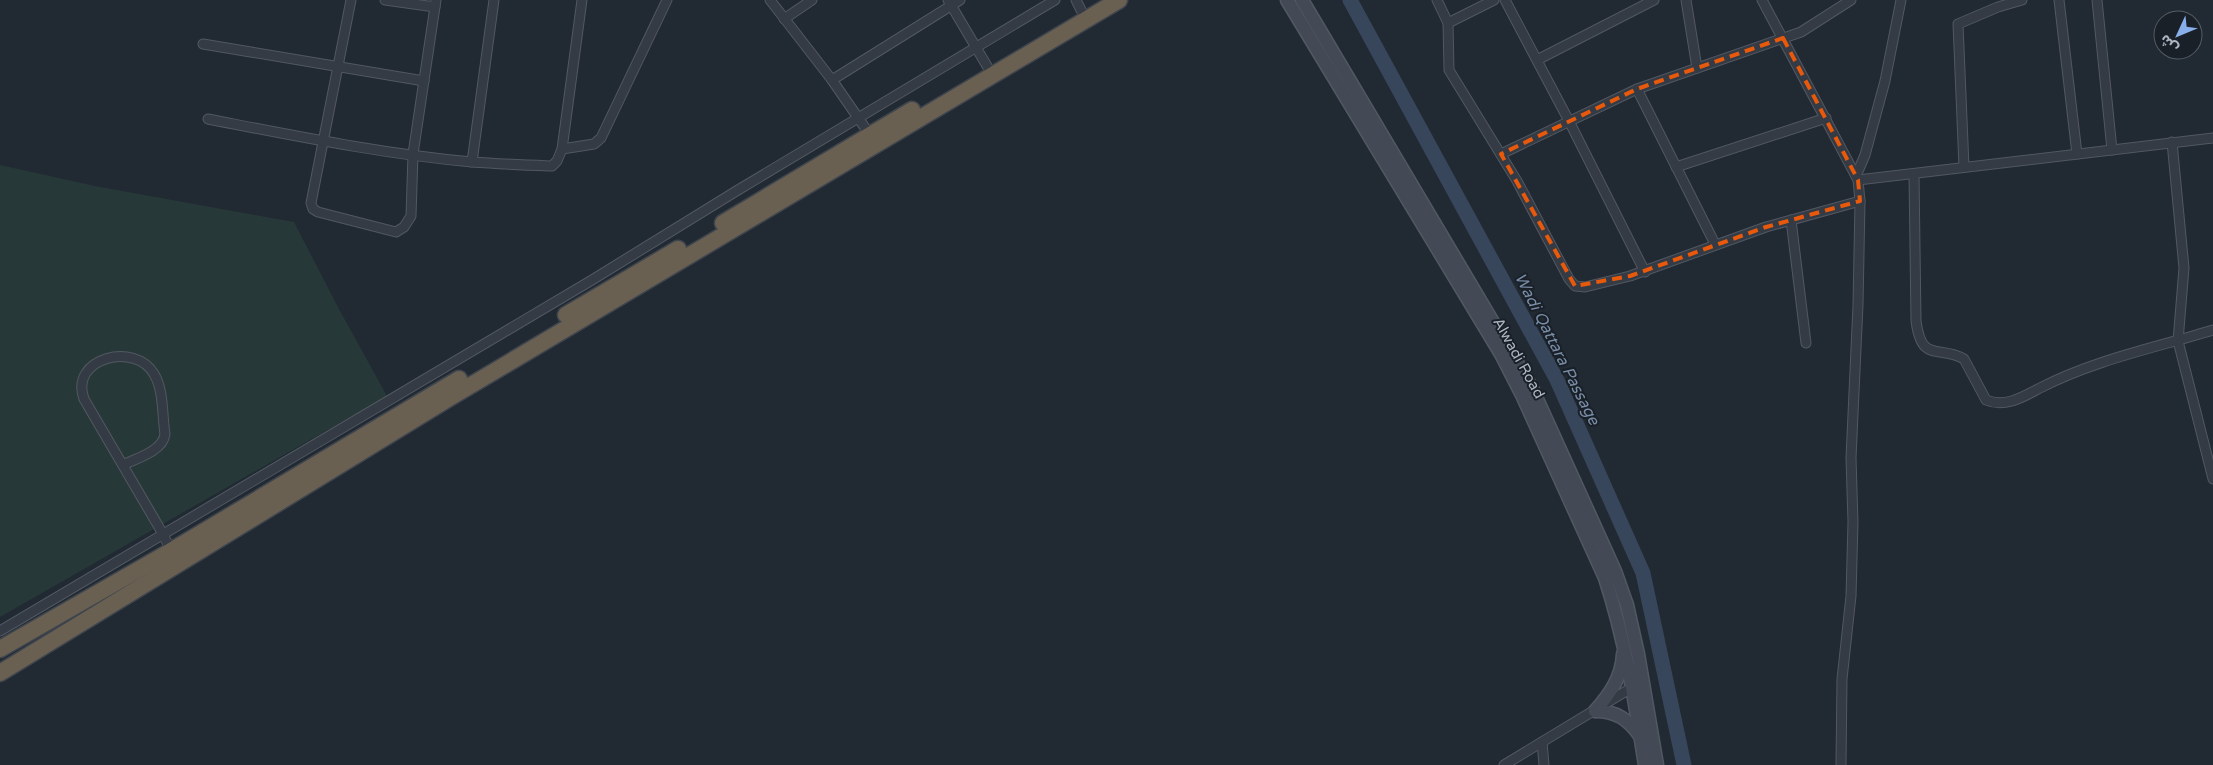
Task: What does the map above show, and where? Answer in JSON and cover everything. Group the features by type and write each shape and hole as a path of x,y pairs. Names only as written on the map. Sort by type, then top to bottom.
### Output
{"highway":[{"path":"0,649 171,551 988,66 1078,5 1097,0"},
{"path":"0,673 451,397 1119,0"}],"main road":[{"name":"Alwadi Road","path":"1287,0 1391,162 1505,352 1532,388 1615,571 1627,605 1638,684 1657,765"},
{"name":"Alwadi Road","path":"1302,0 1391,162"},
{"name":"Alwadi Road","path":"1505,352 1522,395 1605,578 1638,684 1640,736 1645,765"},
{"path":"1595,711 1606,698 1618,678 1624,643"},
{"path":"1595,711 1606,711 1626,719 1640,736"}],"street":[{"path":"350,0 311,203 313,209 396,232 404,227 411,216 413,154 436,4 385,0"},
{"path":"472,162 494,0"},
{"path":"208,119 323,141 413,154 472,162 552,166 557,161 562,149 582,0"},
{"path":"562,149 594,144 601,138 667,0"},
{"path":"770,0 832,80 870,135"},
{"path":"784,19 812,0"},
{"path":"832,80 950,3 960,0"},
{"path":"0,632 1055,0"},
{"path":"1437,0 1448,23 1449,70 1501,154 1572,283 1579,287 1645,272 1715,244 1791,220 1860,202"},
{"path":"1448,23 1494,0"},
{"path":"1505,0 1645,272"},
{"path":"1537,60 1654,0"},
{"path":"1686,0 1697,68"},
{"path":"1762,0 1857,178 1860,202 1850,458 1853,522 1851,596 1842,680 1841,765"},
{"path":"1501,154 1637,89 1801,32 1851,0"},
{"path":"1857,178 1882,90 1897,28 1901,0"},
{"path":"1964,167 1957,26 1966,19 2004,2 2022,0"},
{"path":"2059,0 2077,154"},
{"path":"2097,0 2112,150"},
{"path":"950,3 988,66"},
{"path":"203,44 424,81"},
{"path":"1637,89 1715,244"},
{"path":"1676,168 1826,118"},
{"path":"1857,178 1914,174 2213,138"},
{"path":"2172,142 2184,268 2184,298 2178,341 2213,479"},
{"path":"1914,174 1916,321 1918,336 1926,347 1934,352 1964,359 1986,400 2002,404 2019,399 2091,364 2213,330"},
{"path":"1791,220 1806,343"},
{"path":"646,246 655,262"},
{"path":"123,465 158,447 163,442 165,434 159,386 155,375 142,361 124,356 110,358 92,365 83,378 82,389 84,399 163,534 171,551"},
{"path":"1504,765 1638,684"},
{"path":"1542,742 1544,765"}],"highlighted area":[{"path":"1783,38 1858,180 1860,201 1766,227 1630,276 1575,286 1501,154 1637,89"}],"shaded area":[{"path":"0,165 95,186 294,222 387,396 0,617"}],"waterway":[{"name":"Wadi Qattara Passage","path":"1350,0 1557,380 1643,573 1684,765"}]}
